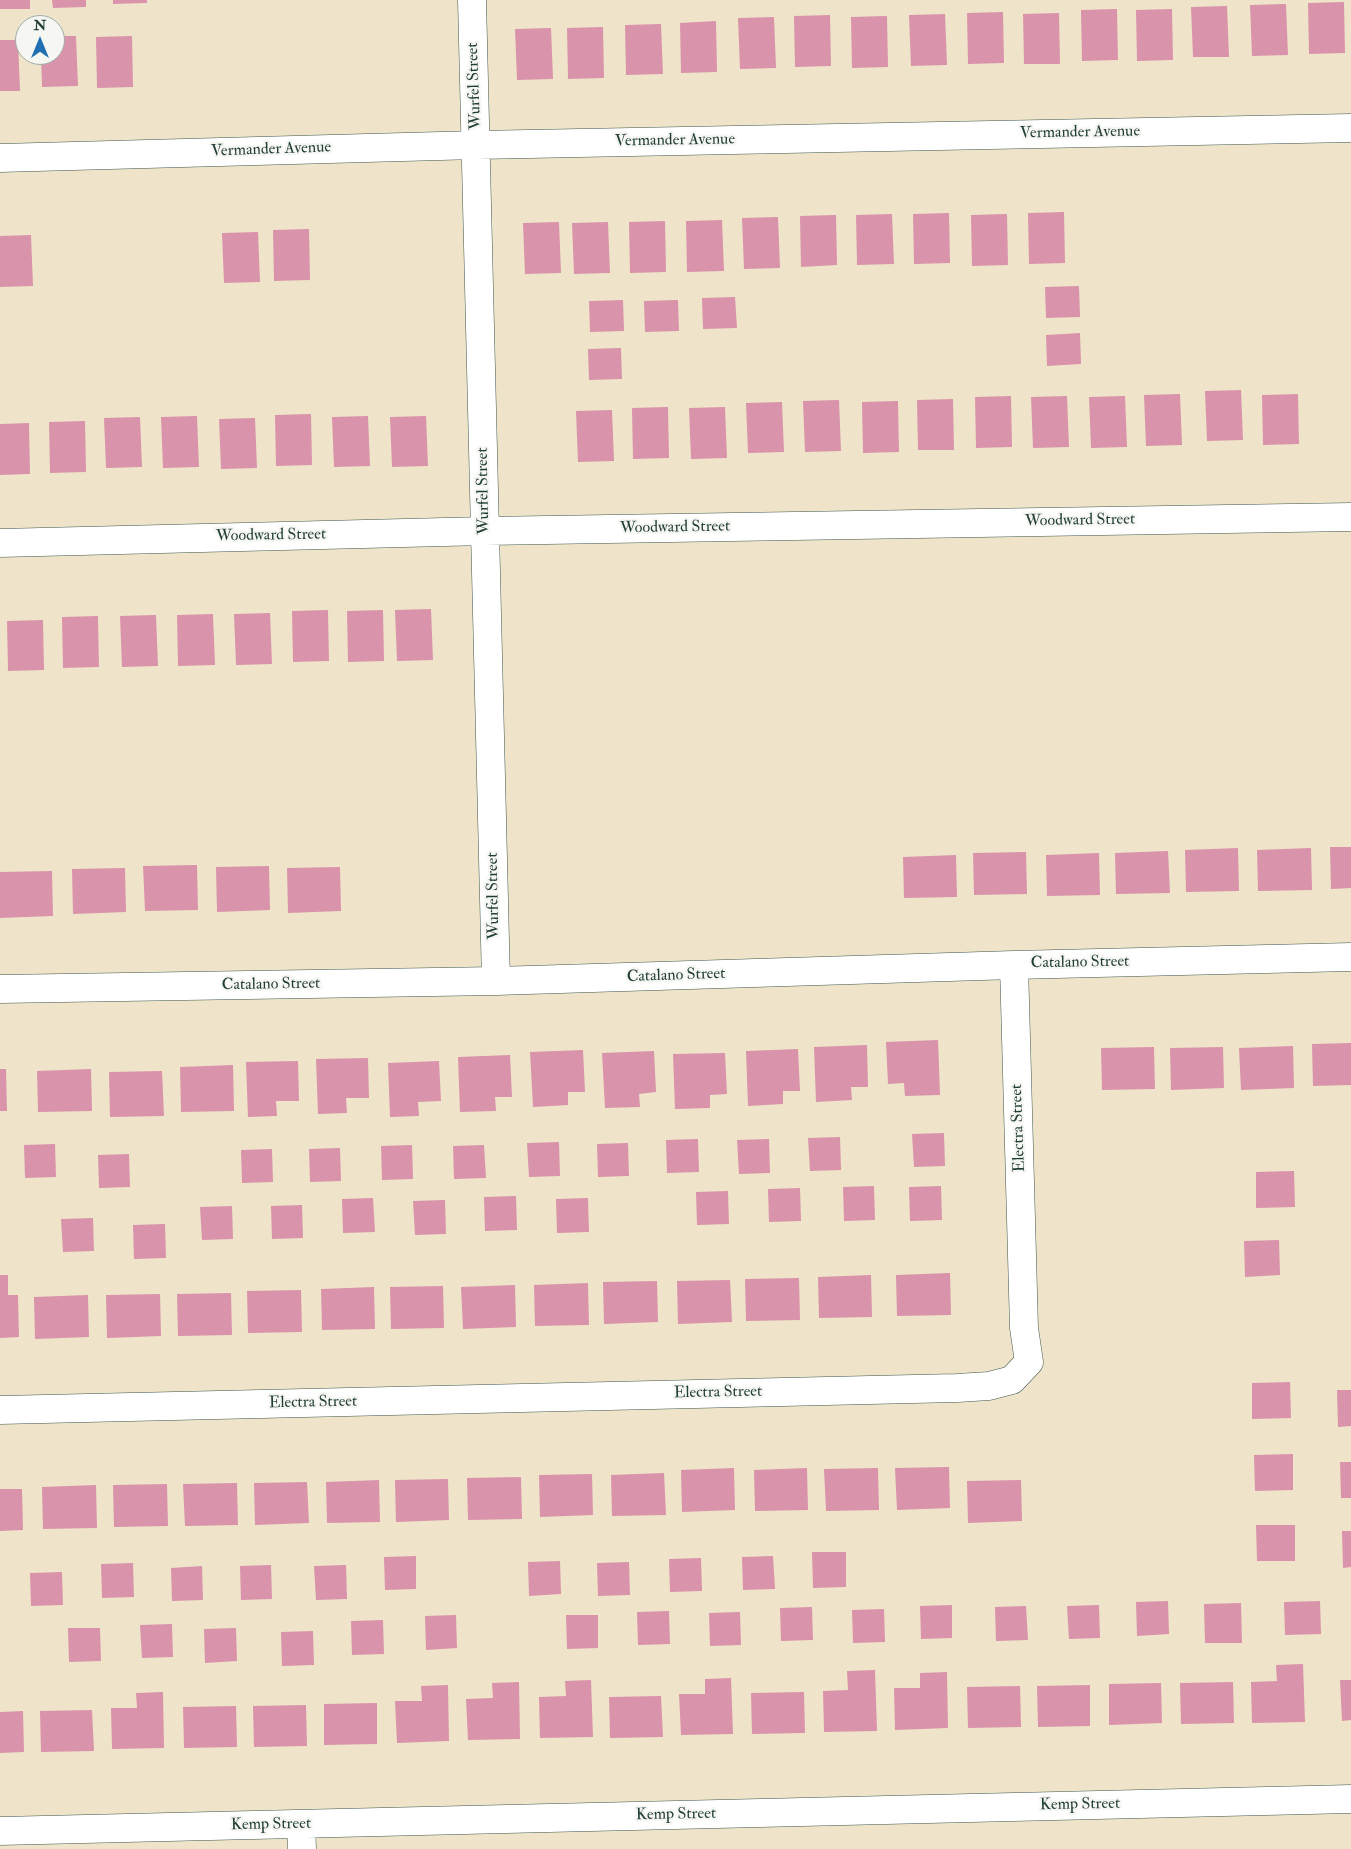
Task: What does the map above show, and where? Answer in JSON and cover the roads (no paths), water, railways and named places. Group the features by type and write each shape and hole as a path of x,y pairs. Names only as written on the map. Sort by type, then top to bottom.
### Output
{"street":[{"name":"Wurfel Street","path":"472,0 496,981"},
{"name":"Vermander Avenue","path":"0,158 477,144 1351,128"},
{"name":"Woodward Street","path":"0,543 485,531 1351,517"},
{"name":"Catalano Street","path":"0,989 496,981 1351,957"},
{"name":"Electra Street","path":"0,1410 956,1388 989,1386 1012,1380 1030,1362 1024,1328 1014,965"},
{"name":"Kemp Street","path":"0,1831 301,1836 1351,1799"}]}
